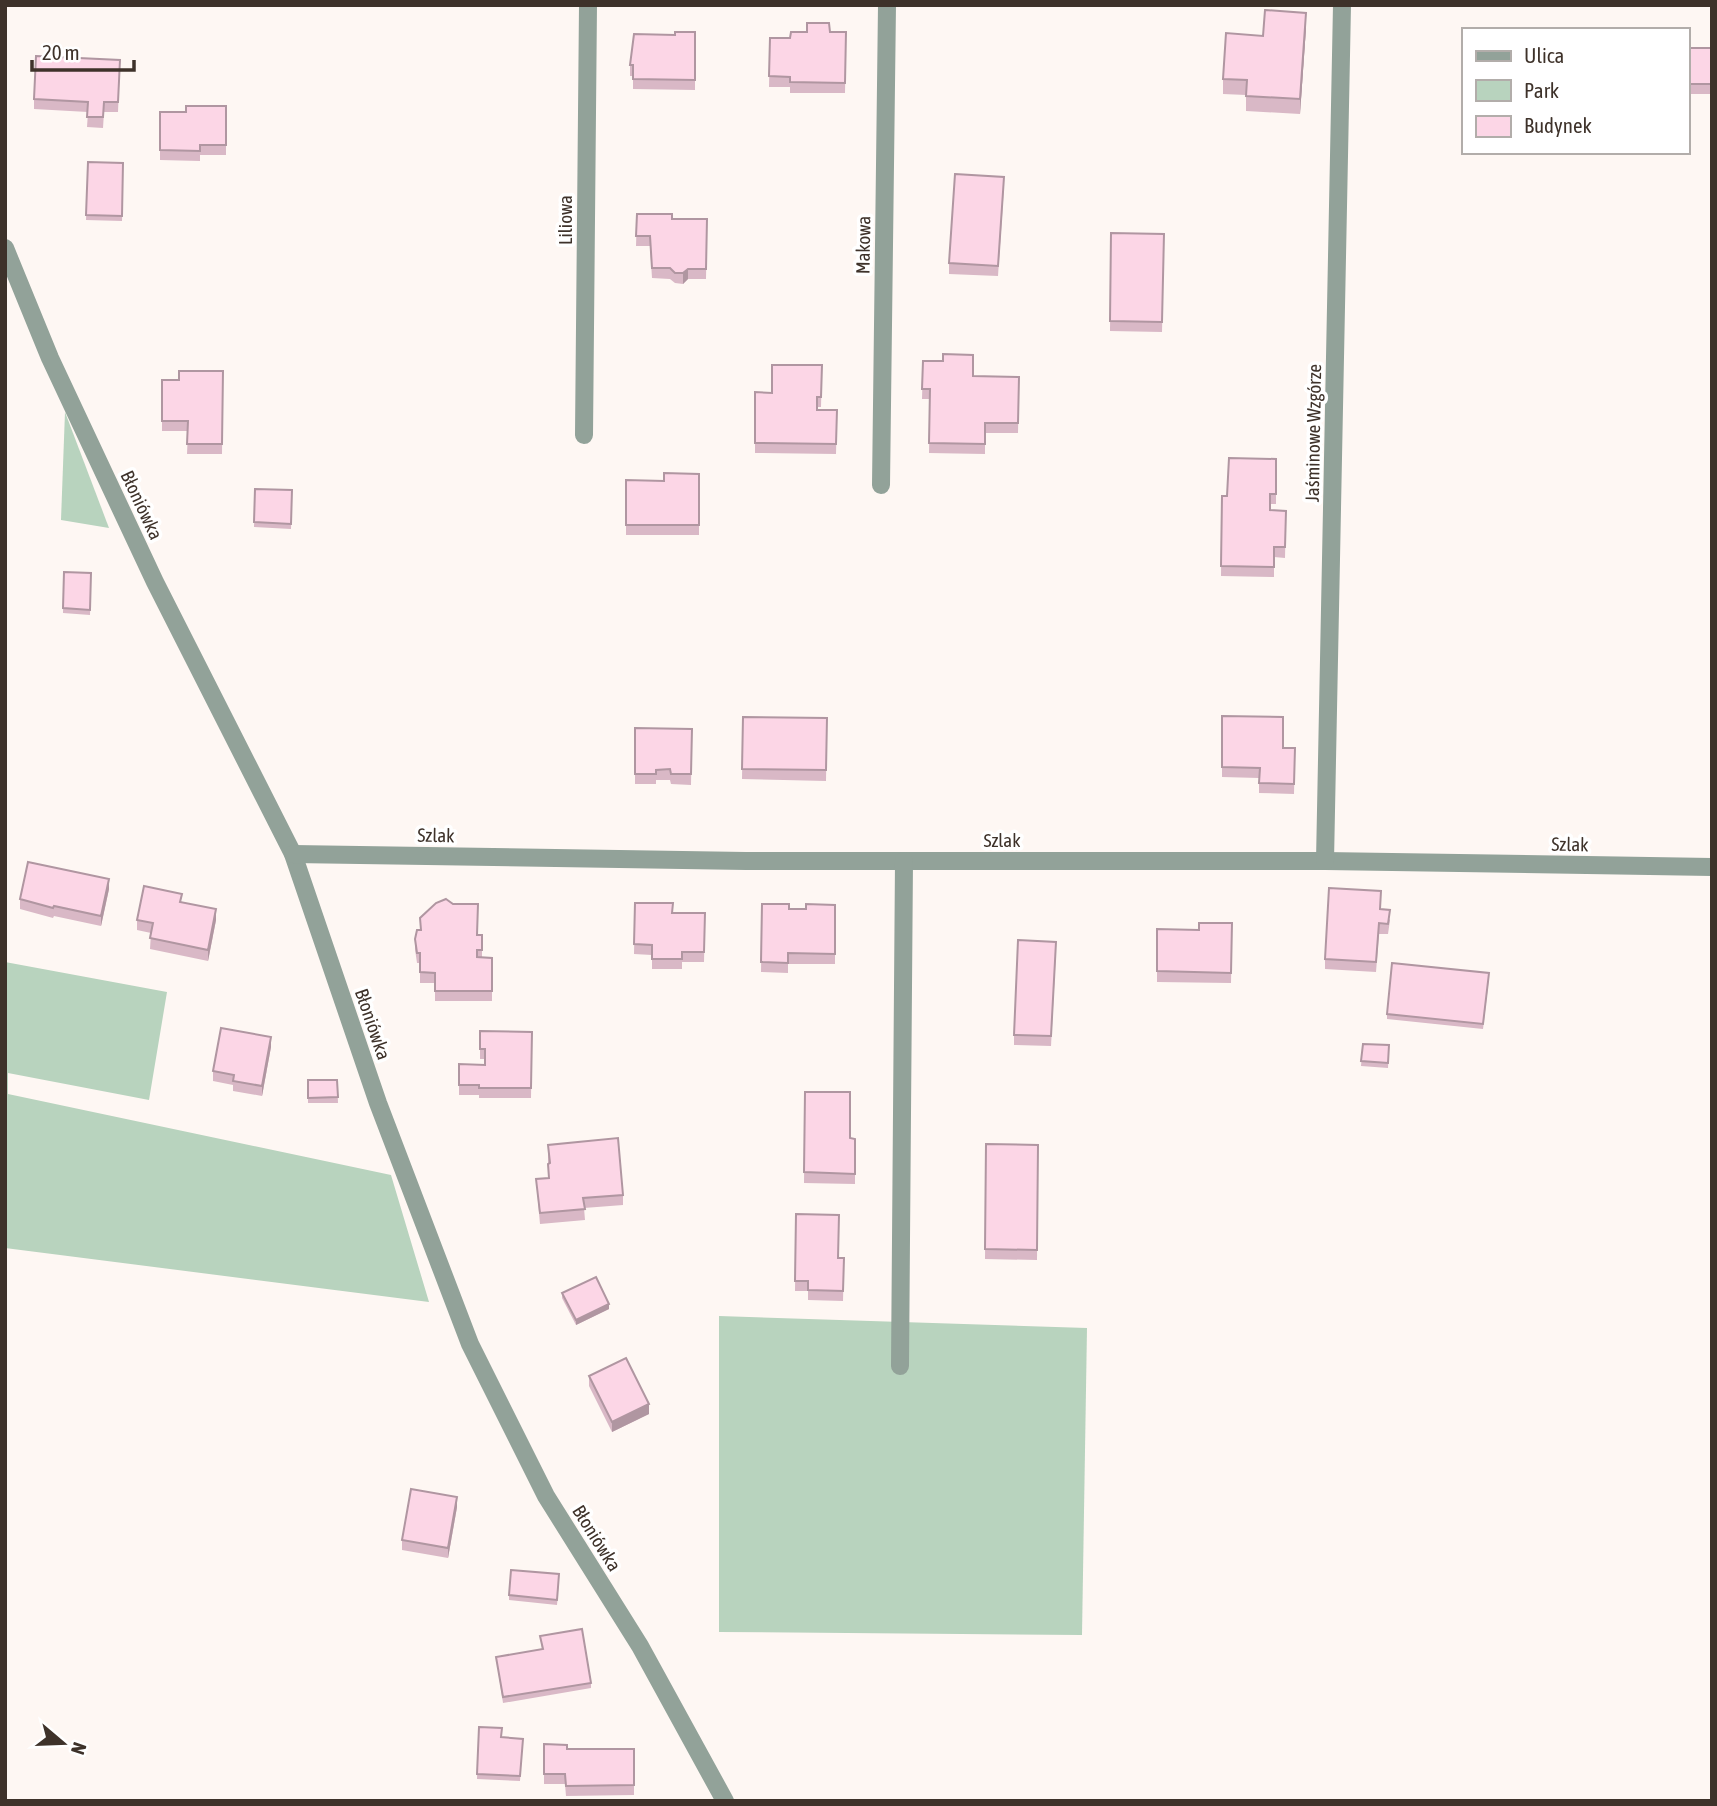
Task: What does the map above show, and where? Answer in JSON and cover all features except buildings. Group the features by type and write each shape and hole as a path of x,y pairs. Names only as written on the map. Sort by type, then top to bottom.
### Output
{"street":[{"name":"Liliowa","path":"584,435 588,5"},
{"name":"Makowa","path":"881,485 887,5"},
{"name":"Jaśminowe Wzgórze","path":"1325,861 1342,5"},
{"name":"Błoniówka","path":"5,247 50,358 155,582 293,855 378,1103 470,1344 546,1496 640,1646 725,1801"},
{"name":"Szlak","path":"293,855 904,861 1325,861 1712,867"},
{"path":"900,1366 904,861"}],"green space":[{"path":"65,412 109,528 61,520"},
{"path":"5,962 167,992 149,1100 8,1073 8,1094 391,1175 429,1302 5,1248"},
{"path":"719,1316 1087,1328 1082,1635 719,1632"}]}
